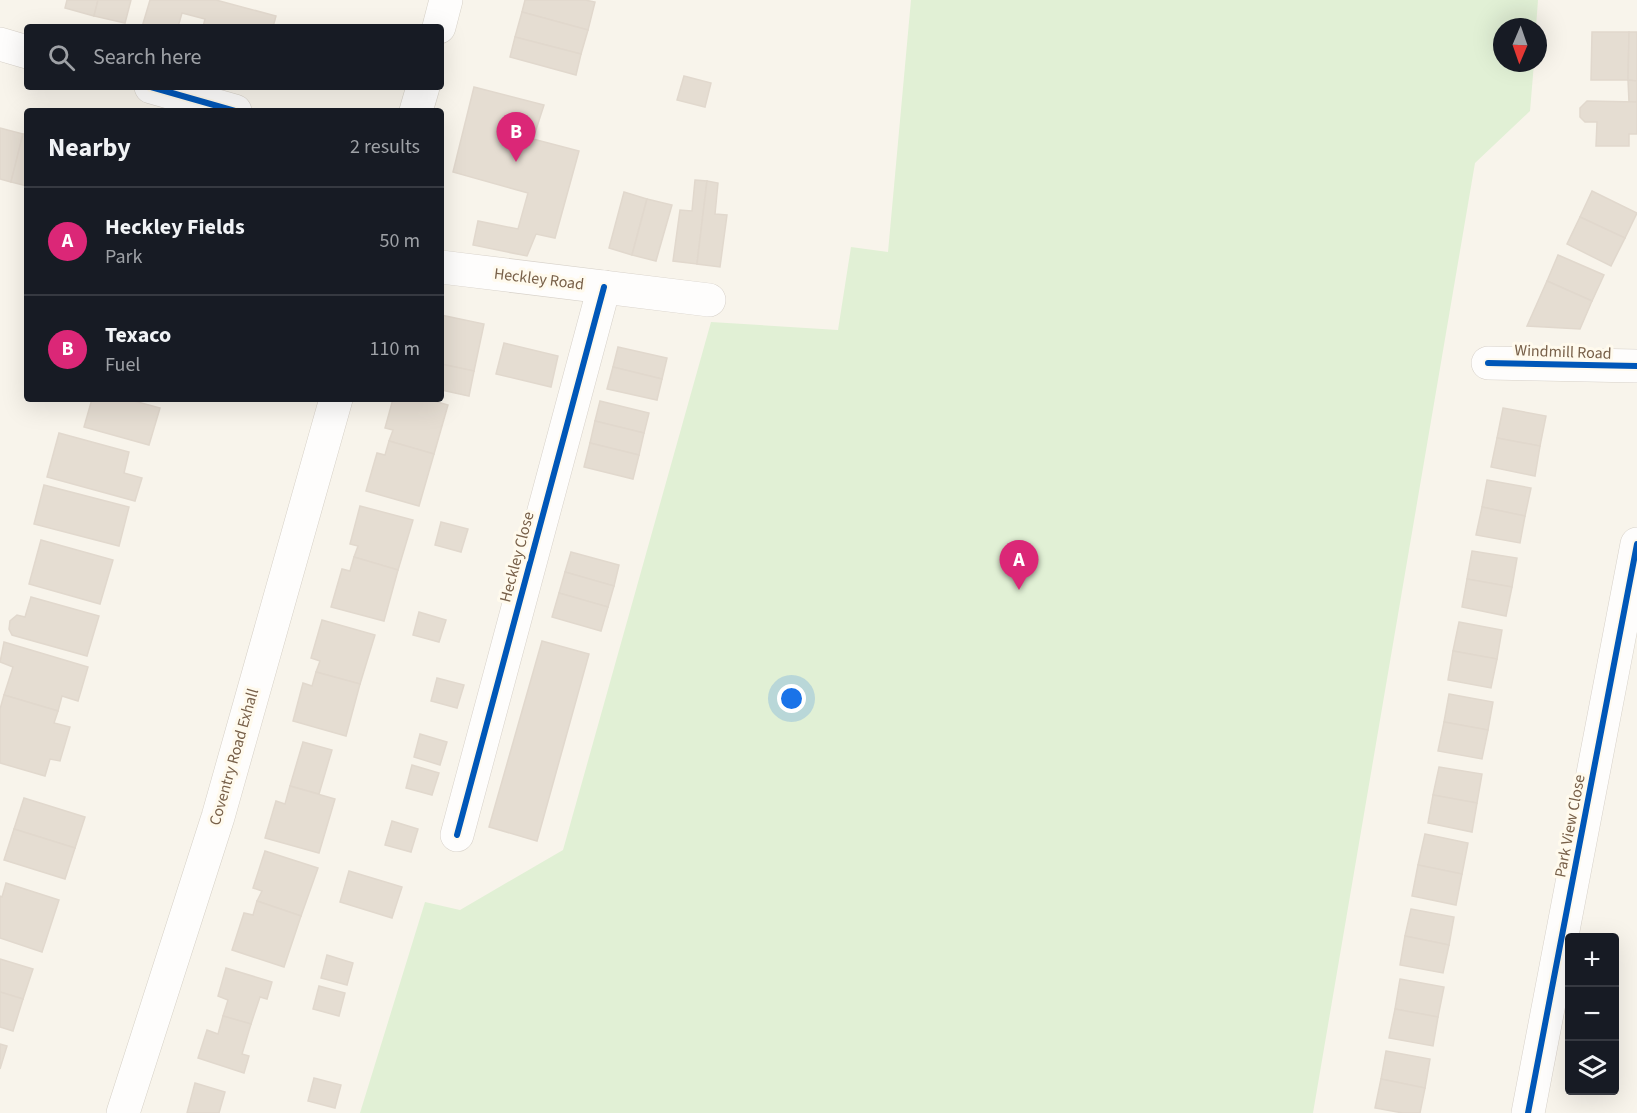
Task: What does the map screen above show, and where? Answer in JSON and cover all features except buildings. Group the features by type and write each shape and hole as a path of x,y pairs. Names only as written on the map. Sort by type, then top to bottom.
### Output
{"street":[{"path":"440,24 446,0"},
{"path":"0,44 24,51"},
{"path":"162,90 224,108"},
{"path":"417,108 422,90"},
{"name":"Heckley Road","path":"444,267 709,300"},
{"name":"Heckley Close","path":"457,835 604,287"},
{"name":"Windmill Road","path":"1488,363 1637,366"},
{"name":"Coventry Road Exhall","path":"123,1113 218,817 335,402"},
{"name":"Park View Close","path":"1527,1113 1637,544"}],"green space":[{"path":"911,0 1538,0 1537,18 1493,18 1493,72 1533,72 1530,111 1475,163 1313,1113 360,1113 425,902 460,910 563,850 711,322 838,330 851,247 888,252"}],"cycle path":[{"path":"162,90 224,108"},
{"path":"457,835 604,287"},
{"path":"1488,363 1637,366"},
{"path":"1528,1113 1637,544"}],"place":[{"name":"Texaco","path":"516,162"},
{"name":"Heckley Fields","path":"1019,590"}]}
